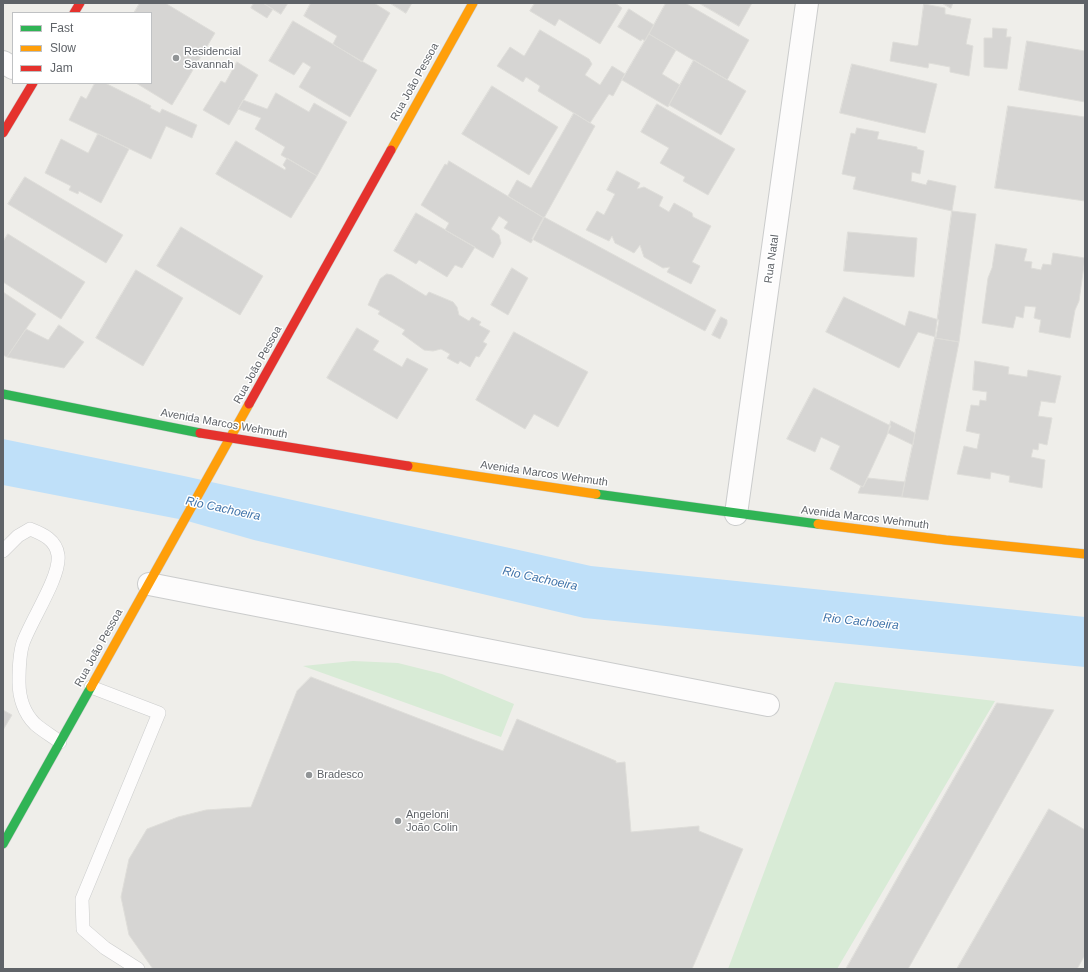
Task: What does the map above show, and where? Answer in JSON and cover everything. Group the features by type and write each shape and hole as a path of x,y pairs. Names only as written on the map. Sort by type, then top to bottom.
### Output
{"main road":[{"path":"75,12 80,3"},
{"name":"Rua João Pessoa","path":"3,844 474,3"},
{"path":"3,133 31,84"},
{"name":"Avenida Marcos Wehmuth","path":"3,394 230,439 736,514 946,540 1085,554"}],"street":[{"name":"Rua Natal","path":"736,514 807,3"},
{"path":"3,62 12,67"},
{"path":"149,584 768,705"}],"lane":[{"path":"3,551 18,536 30,529 43,534 53,543 58,555 54,574 24,643 19,667 19,695 26,711 35,723 60,742"},
{"path":"91,687 160,713 82,899 83,929 104,948 138,969"}],"green space":[{"path":"353,661 398,663 442,674 514,704 501,737 303,666"},
{"path":"835,682 995,701 837,969 728,969"}],"water":[{"name":"Rio Cachoeira","path":"3,439 184,476 591,566 1085,617 1085,667 584,618 254,540 184,520 3,485"}],"building":[{"name":"Residencial Savannah","path":"140,3 165,3 215,33 172,105 138,84 152,84 152,12 135,12"},
{"path":"254,3 263,3 273,9 267,18 251,8"},
{"path":"263,3 288,3 281,14"},
{"path":"311,3 374,3 390,13 362,62 333,44 337,36 304,16"},
{"path":"390,3 412,3 406,13"},
{"path":"535,3 615,3 622,8 600,44 559,19 555,26 530,11"},
{"path":"666,3 685,3 749,40 727,80 649,34"},
{"path":"699,3 752,3 739,26"},
{"path":"942,3 953,3 951,8"},
{"path":"924,4 945,8 945,14 971,19 966,44 973,46 969,76 950,72 950,67 929,63 928,68 890,61 893,42 916,46 918,45"},
{"path":"629,9 654,25 645,41 642,39 641,41 618,27"},
{"path":"293,21 377,70 350,117 299,87 311,67 303,62 294,75 269,61"},
{"path":"993,28 1007,29 1006,37 1011,37 1007,69 984,67 984,38 992,38"},
{"path":"540,30 589,59 592,64 585,75 600,85 612,66 625,74 613,96 609,94 590,123 538,91 540,86 526,77 523,82 497,66 510,47 524,56"},
{"path":"649,34 676,50 662,74 680,85 668,107 622,80"},
{"path":"1027,41 1085,51 1085,102 1019,90"},
{"path":"694,60 746,91 721,135 669,105"},
{"path":"237,62 258,75 229,125 203,110 221,81 225,83"},
{"path":"852,64 937,84 925,133 840,113"},
{"path":"94,84 107,84 151,106 150,108 160,113 162,109 197,125 192,138 166,126 151,159 69,120 81,96 86,99"},
{"path":"492,86 558,127 529,175 462,134"},
{"path":"276,93 309,112 314,103 347,122 317,176 281,155 285,147 255,129 261,118 238,109 243,100 267,109"},
{"path":"657,104 735,149 708,195 683,181 685,177 660,163 669,148 641,132"},
{"path":"1008,106 1085,117 1085,201 995,188"},
{"path":"574,113 595,126 544,218 508,196 517,180 531,188"},
{"path":"857,128 879,132 877,139 917,147 917,149 924,151 920,174 912,172 911,181 926,185 928,180 956,186 952,211 853,189 856,177 842,174 851,133 855,134"},
{"path":"98,134 129,149 101,203 79,191 78,194 69,190 71,186 45,173 61,139 88,153"},
{"path":"236,141 285,170 286,168 283,165 287,158 317,176 291,218 216,174"},
{"path":"449,161 544,218 531,243 504,228 508,222 499,216 491,229 499,235 501,243 493,258 445,230 449,223 421,205 445,164 447,165"},
{"path":"617,171 640,183 637,189 644,187 663,197 659,206 669,212 674,203 692,213 693,217 711,226 692,262 700,266 691,284 667,272 670,267 663,268 644,257 640,245 634,253 615,243 612,236 609,241 586,230 597,211 604,215 615,194 607,190"},
{"path":"25,177 123,235 106,263 8,204"},
{"path":"952,211 976,214 959,342 935,338"},
{"path":"416,213 475,247 462,268 455,265 447,277 419,260 416,264 394,251"},
{"path":"544,217 716,310 705,331 532,239"},
{"path":"181,227 263,276 240,315 157,266"},
{"path":"848,232 917,238 914,277 844,271"},
{"path":"8,234 85,282 61,319 3,282 3,242"},
{"path":"996,244 1027,249 1024,261 1032,262 1031,268 1041,270 1043,264 1051,265 1053,253 1085,258 1079,301 1075,310 1070,338 1039,332 1041,320 1034,318 1036,307 1025,306 1023,318 1016,316 1013,328 982,323 988,278 992,268"},
{"path":"512,268 528,278 508,315 491,305"},
{"path":"136,270 183,298 143,366 96,338"},
{"path":"387,274 392,275 426,296 429,292 453,302 457,307 459,315 469,321 472,317 481,322 479,325 490,331 483,342 487,344 479,357 476,356 470,367 460,361 458,364 447,358 450,354 441,349 433,351 424,350 402,334 405,330 378,314 380,311 368,305 380,279"},
{"path":"3,292 36,314 7,357 3,355"},
{"path":"844,297 905,326 909,311 939,320 936,337 918,332 899,368 826,332"},
{"path":"721,317 727,320 727,324 720,339 712,335"},
{"path":"59,325 84,342 64,368 7,357 26,329 48,340"},
{"path":"357,328 379,341 373,350 402,367 407,358 428,369 397,419 327,378"},
{"path":"514,332 588,372 558,427 534,414 525,429 476,400"},
{"path":"935,338 959,342 928,500 902,497"},
{"path":"975,361 1009,367 1008,374 1027,377 1028,370 1061,376 1055,403 1041,401 1038,416 1052,418 1047,445 1039,443 1038,450 1033,449 1031,457 1045,460 1042,488 1009,482 1010,476 991,472 990,479 957,474 964,446 977,449 980,434 966,431 971,405 979,406 980,400 986,401 987,392 973,390"},
{"path":"814,388 891,426 863,487 830,469 840,446 821,437 815,452 787,439"},
{"path":"891,421 915,433 913,445 888,433"},
{"path":"868,478 905,482 902,497 858,493 861,486 863,487"},
{"name":"Angeloni João Colin","path":"311,677 503,751 517,719 616,761 616,763 625,762 631,832 699,826 699,831 743,849 692,969 153,969 129,935 121,897 129,859 147,829 178,817 206,810 251,807 297,691"},
{"path":"997,703 1054,710 908,969 846,969"},
{"path":"3,710 12,715 3,730"},
{"path":"1049,809 1085,830 1085,955 1077,969 957,969"}],"traffic: fast":[{"path":"3,394 200,433"},
{"path":"596,494 818,524"},
{"path":"3,844 91,687"}],"traffic: slow":[{"path":"391,150 473,3"},
{"path":"91,687 249,404"},
{"path":"408,466 596,494"},
{"path":"818,524 946,540 1085,554"}],"traffic: jam":[{"path":"75,12 80,3"},
{"path":"3,133 32,84"},
{"path":"249,404 391,150"},
{"path":"200,433 408,466"}],"place":[{"name":"Residencial Savannah","path":"176,58"},
{"name":"Bradesco","path":"309,775"},
{"name":"Angeloni João Colin","path":"398,821"}]}
